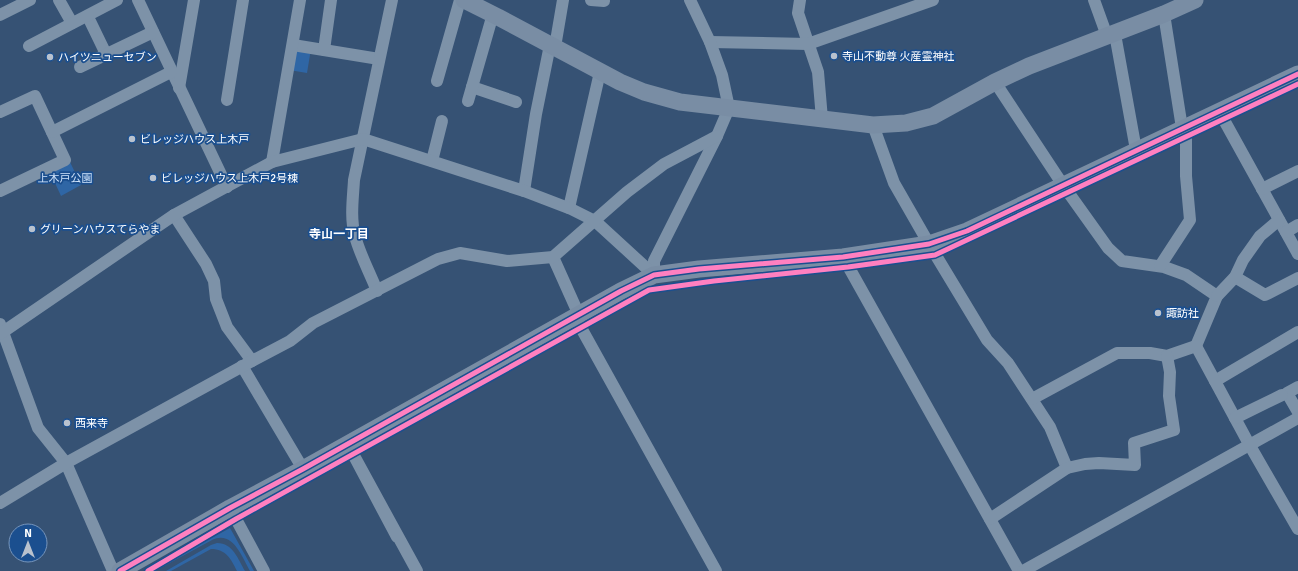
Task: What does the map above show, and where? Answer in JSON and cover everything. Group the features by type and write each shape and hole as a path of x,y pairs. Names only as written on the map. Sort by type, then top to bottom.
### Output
{"street":[{"path":"0,15 30,0"},
{"path":"59,0 72,23"},
{"path":"28,46 117,0"},
{"path":"138,0 227,187"},
{"path":"179,88 194,0"},
{"path":"227,100 243,0"},
{"path":"272,162 300,0"},
{"path":"324,50 331,0"},
{"path":"377,291 355,235 352,218 354,180 392,0"},
{"path":"437,81 460,0"},
{"path":"464,0 600,72 644,92 680,102 822,120 873,124 906,123 934,116 995,82 1029,66 1164,14 1195,0"},
{"path":"524,190 536,114 563,0"},
{"path":"591,0 604,1"},
{"path":"654,275 654,261 717,136 729,108 722,75 710,42 690,0"},
{"path":"800,0 798,13 818,72 822,120"},
{"path":"710,42 808,44 933,0"},
{"path":"1094,0 1111,35 1136,150"},
{"path":"468,101 493,14"},
{"path":"1160,266 1190,220 1184,127 1164,14"},
{"path":"90,21 106,54"},
{"path":"80,67 153,32"},
{"path":"293,45 379,58"},
{"path":"52,132 171,72"},
{"path":"569,208 600,72"},
{"path":"120,571 230,508 303,469 621,291 654,275 699,269 843,256 929,244 966,231 1063,186 1219,110 1298,74"},
{"path":"995,82 1063,186 1108,248 1122,261 1160,266 1186,275 1217,296"},
{"path":"472,87 516,102"},
{"path":"0,112 35,96 65,160 0,191"},
{"path":"1219,110 1298,254"},
{"path":"432,161 442,121"},
{"path":"873,124 894,183 987,340 1008,363 1050,427 1067,468"},
{"path":"0,503 66,463 290,341 313,323 438,259 460,253 507,261 553,257 627,192 664,164 717,136"},
{"path":"113,571 66,463 38,428 1,330 174,216 272,162 363,139 524,190 569,208 595,221 654,275"},
{"path":"1262,189 1298,172"},
{"path":"174,216 206,264 214,281 216,299 227,327 303,469"},
{"path":"1032,400 1117,353 1150,353 1167,356 1196,346 1217,296 1235,277 1243,260 1260,236 1279,220"},
{"path":"1286,232 1298,225"},
{"path":"843,256 1019,571"},
{"path":"553,257 577,316 716,571"},
{"path":"1235,277 1265,295 1298,278"},
{"path":"1215,381 1298,332"},
{"path":"1196,346 1298,529"},
{"path":"990,519 1067,468 1099,463 1135,465 1134,443 1174,430 1169,396 1170,372 1167,356"},
{"path":"1298,387 1287,393 1298,412"},
{"path":"1235,418 1282,395"},
{"path":"1023,571 1298,418"},
{"path":"397,537 353,454 417,571"},
{"path":"230,508 264,571"}],"green space":[{"path":"293,46 311,49 307,73 289,70"},
{"name":"上木戸公園","path":"70,162 81,185 61,196 50,172"},
{"path":"230,528 254,571 250,571 236,546 226,539 219,538 212,540 155,571 151,571"},
{"path":"217,543 227,546 234,552 245,571 237,571 230,559 224,553 216,549 211,549 171,571 166,571 211,545"}],"cycle path":[{"path":"120,571 230,508 303,469 621,291 654,275 699,269 843,257 929,244 967,231 1298,74"},
{"path":"148,571 236,519 649,290 714,281 848,267 935,255 1298,84"}],"place":[{"name":"寺山不動尊 火産霊神社","path":"834,56"},
{"name":"ハイツニューセブン","path":"50,57"},
{"name":"ビレッジハウス上木戸","path":"132,139"},
{"name":"ビレッジハウス上木戸2号棟","path":"153,178"},
{"name":"グリーンハウスてらやま","path":"32,229"},
{"name":"諏訪社","path":"1158,313"},
{"name":"西来寺","path":"67,423"}],"district":[{"name":"寺山一丁目","path":"339,234"}]}
